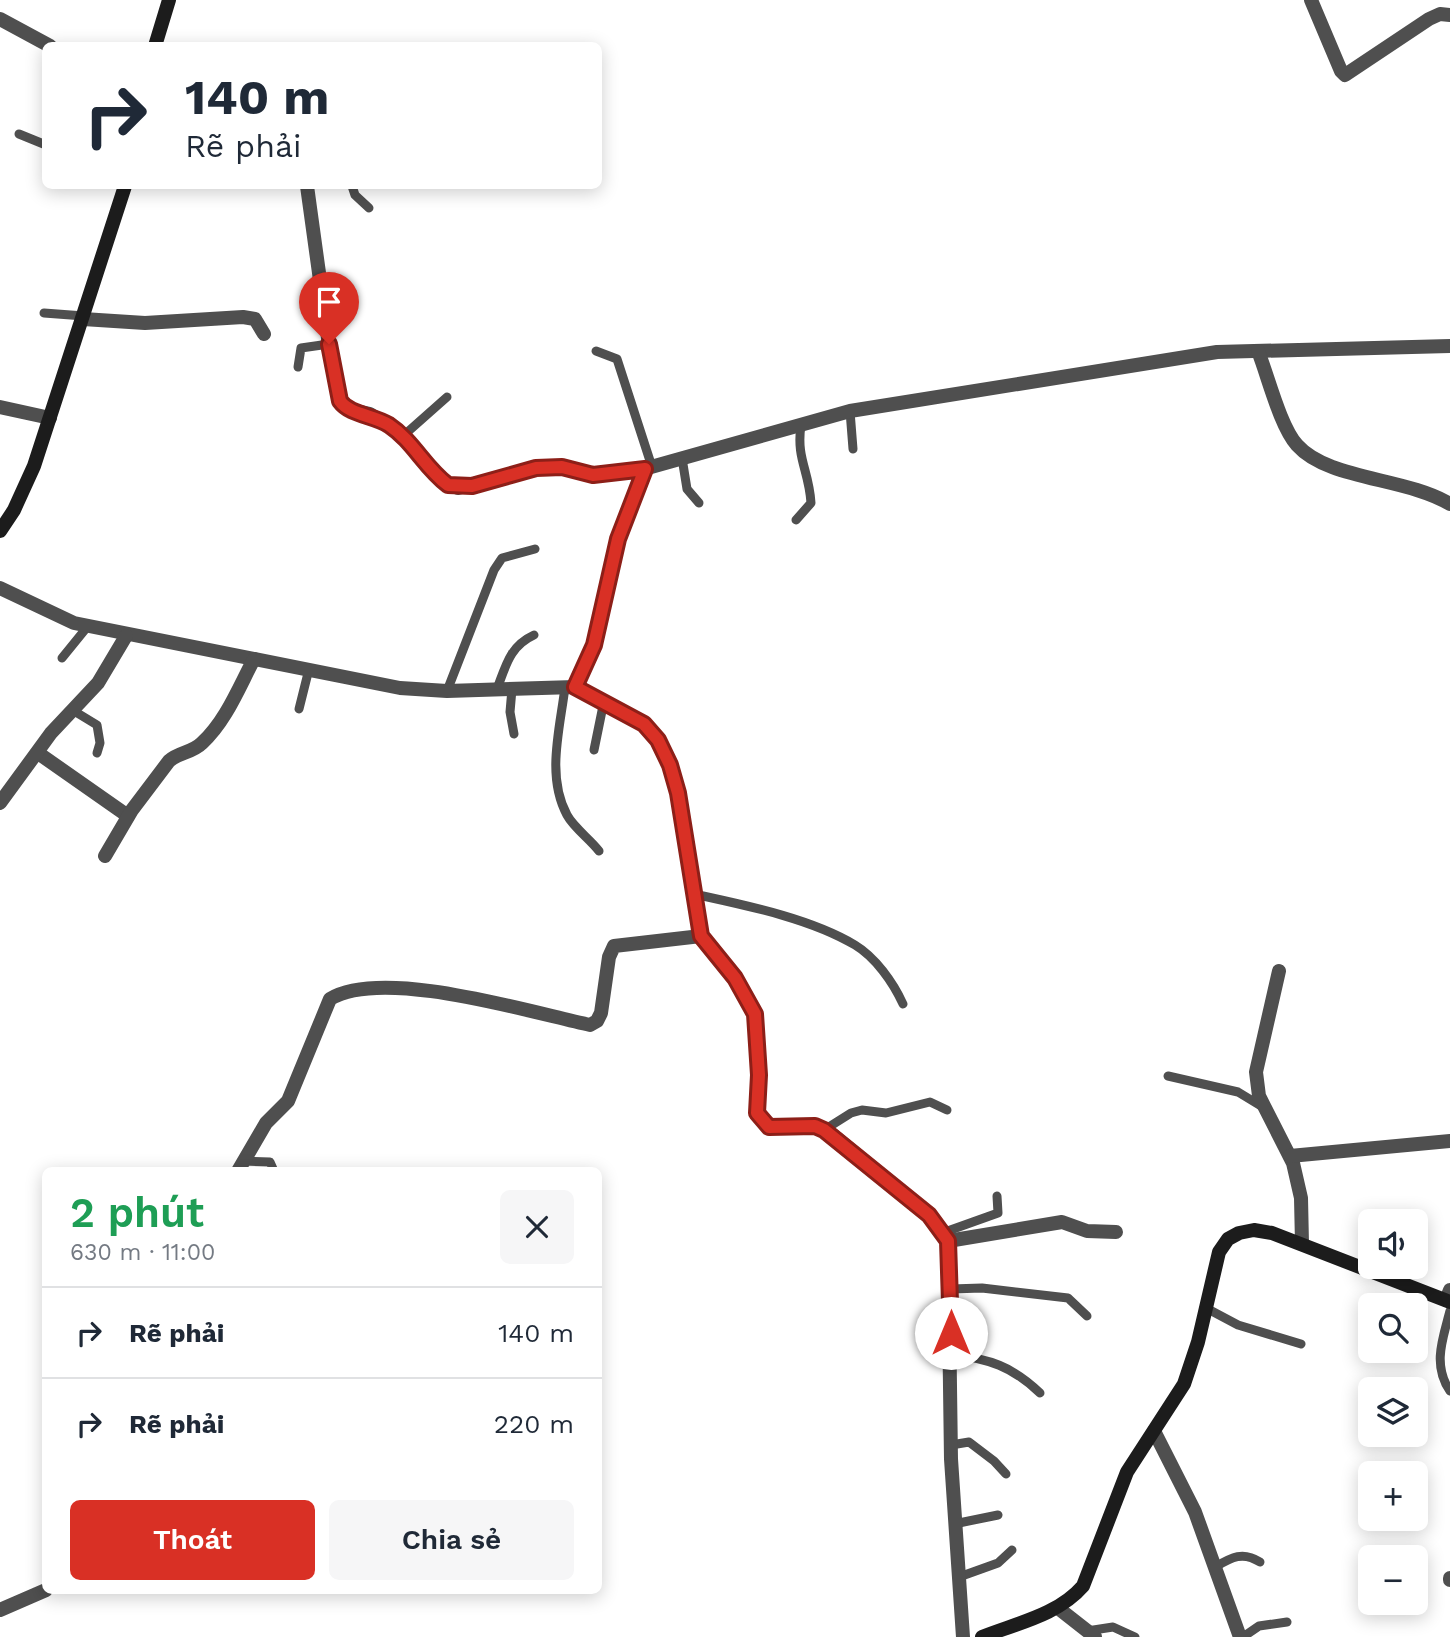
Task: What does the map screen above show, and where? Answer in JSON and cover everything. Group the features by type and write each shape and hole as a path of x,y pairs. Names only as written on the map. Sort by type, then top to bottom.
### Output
{"street":[{"path":"156,42 169,0"},
{"path":"1311,0 1340,71 1345,75 1429,19 1440,14 1450,15"},
{"path":"0,19 43,42"},
{"path":"0,531 14,510 34,466 124,189"},
{"path":"307,189 329,344 340,401 344,406 370,415 403,436 438,478 458,488 536,468 562,467 593,475 648,468 850,411 1217,352 1450,346"},
{"path":"84,317 145,323 243,317 255,319 264,334"},
{"path":"1258,351 1288,430 1297,446 1343,472 1410,486 1450,504"},
{"path":"0,407 50,418"},
{"path":"570,687 594,645 618,539 648,468"},
{"path":"0,587 45,612 126,636 400,688 447,691 570,687 604,701 644,724 658,740 670,765 678,793 701,936 735,978 755,1014 759,1075 757,1113 763,1124 769,1127 815,1126 824,1130 929,1215 945,1237 951,1289 954,1524 963,1637"},
{"path":"0,803 51,733 98,682 126,636"},
{"path":"105,856 128,816 175,756 193,751 212,734 254,659"},
{"path":"38,753 128,816"},
{"path":"241,1166 266,1123 288,1101 330,999 344,991 387,987 433,992 590,1025 597,1021 600,1013 609,957 614,946 701,936"},
{"path":"1279,971 1256,1072 1259,1096 1290,1156 1301,1198 1302,1244"},
{"path":"1290,1156 1450,1141"},
{"path":"945,1237 1062,1222 1087,1231 1116,1232"},
{"path":"982,1637 1058,1608 1083,1586 1127,1472 1184,1384 1219,1252 1228,1239 1254,1230 1302,1244 1449,1301"},
{"path":"1154,1431 1195,1512 1241,1637"},
{"path":"0,1610 42,1592"},
{"path":"1058,1608 1091,1634"}],"lane":[{"path":"19,134 42,143"},
{"path":"353,189 355,195 369,208"},
{"path":"44,313 84,317"},
{"path":"298,367 301,348 329,344"},
{"path":"596,351 617,359 648,468"},
{"path":"403,436 447,397"},
{"path":"850,411 853,449"},
{"path":"796,520 811,503 811,483 798,447 801,425"},
{"path":"682,458 687,489 699,503"},
{"path":"447,691 494,570 502,558 535,549"},
{"path":"62,658 88,626"},
{"path":"497,689 511,652 520,641 534,635"},
{"path":"299,709 309,669"},
{"path":"570,687 555,771 557,793 568,817 599,851"},
{"path":"512,689 510,712 514,734"},
{"path":"594,750 604,701"},
{"path":"74,711 97,725 100,743 97,753"},
{"path":"694,894 747,905 856,946 877,964 903,1004"},
{"path":"1168,1076 1238,1092 1265,1109"},
{"path":"824,1130 850,1113 862,1110 886,1113 930,1102 947,1110"},
{"path":"241,1166 270,1162 272,1167"},
{"path":"945,1237 998,1213 997,1196"},
{"path":"951,1289 982,1288 1068,1297 1087,1316"},
{"path":"1449,1301 1439,1353 1441,1369 1450,1391"},
{"path":"1206,1308 1238,1325 1301,1344"},
{"path":"951,1354 989,1359 1027,1380 1040,1393"},
{"path":"951,1445 969,1442 1006,1474"},
{"path":"954,1524 998,1515"},
{"path":"959,1577 998,1563 1012,1550"},
{"path":"1215,1567 1234,1556 1250,1556 1260,1562"},
{"path":"1241,1637 1259,1626 1287,1622"},
{"path":"1091,1634 1112,1627 1135,1637"}],"route":[{"path":"329,344 340,401 344,406 354,412 370,415 403,436 438,478 448,485 458,488 472,486 536,468 562,467 593,475 645,469 618,539 600,606 601,619 594,645 575,687 644,724 658,740 670,765 678,793 701,936 735,978 755,1014 759,1075 757,1113 763,1124 769,1127 815,1126 834,1136 929,1215 948,1241 951,1257 951,1333"}]}
